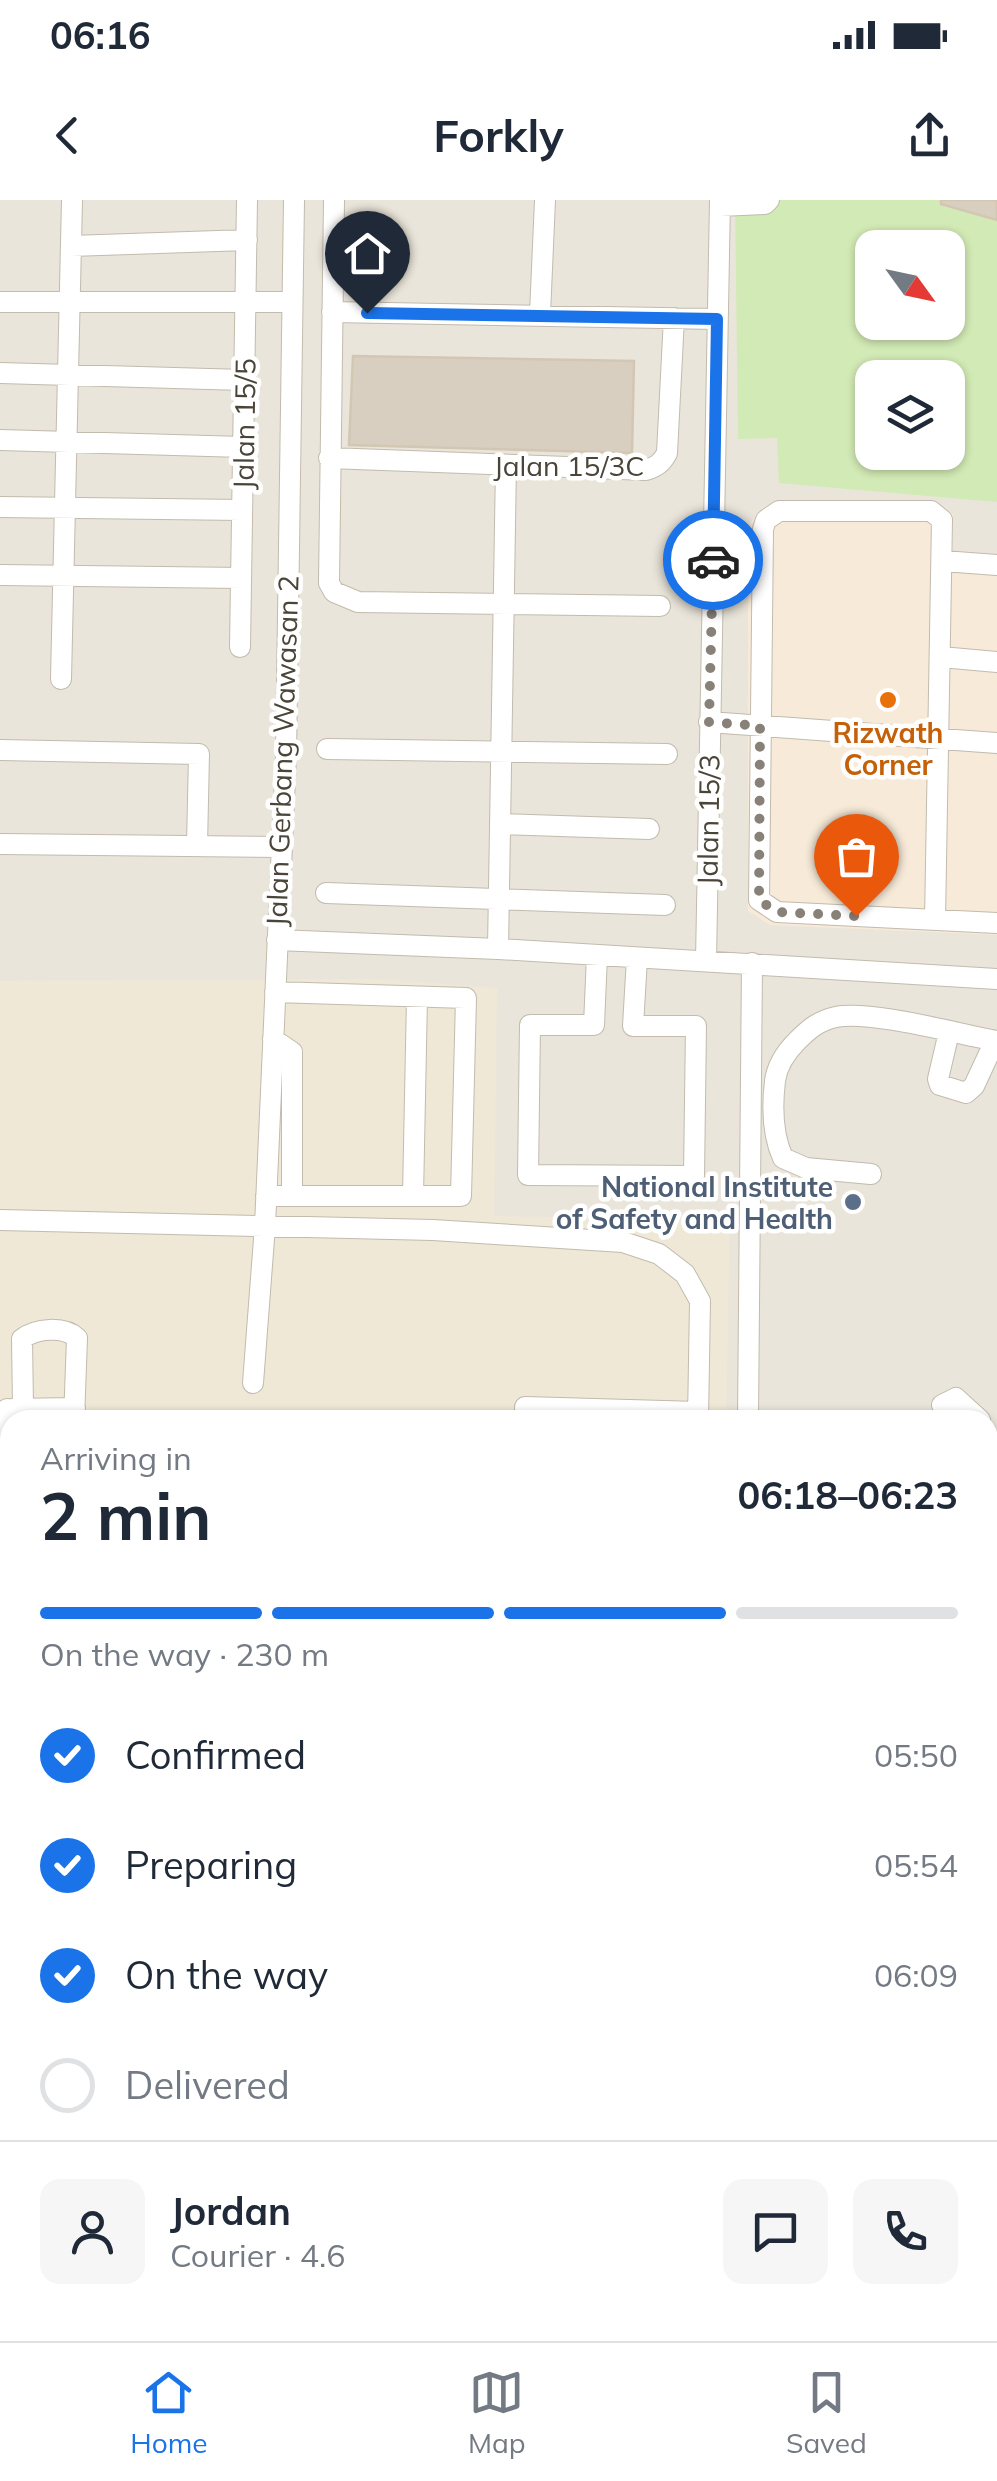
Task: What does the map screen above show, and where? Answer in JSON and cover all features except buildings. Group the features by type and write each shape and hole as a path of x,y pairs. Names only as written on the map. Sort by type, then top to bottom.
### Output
{"street":[{"path":"61,679 72,200"},
{"name":"Jalan 15/5","path":"240,647 248,200"},
{"name":"Jalan Gerbang Wawasan 2","path":"294,200 286,756 277,940 997,979"},
{"path":"334,200 329,458 329,583 334,592 358,602 660,606"},
{"path":"540,314 544,200"},
{"path":"720,203 765,204 769,200"},
{"name":"Jalan 15/3","path":"706,961 720,203"},
{"path":"71,246 247,240"},
{"path":"0,302 290,302"},
{"path":"332,312 717,319"},
{"name":"Jalan 15/3C","path":"329,458 646,470 660,464 666,452 674,318"},
{"path":"0,373 244,380"},
{"path":"0,440 244,446"},
{"path":"498,950 506,465"},
{"path":"0,507 242,510"},
{"path":"935,920 942,520 931,511 779,510 766,520 762,529 759,900 777,912 935,920 997,923"},
{"path":"943,561 997,564"},
{"path":"0,575 241,578"},
{"path":"942,657 997,662"},
{"path":"709,722 997,743"},
{"path":"0,750 199,754 197,846"},
{"path":"328,750 668,754"},
{"path":"500,824 650,829"},
{"path":"0,844 282,847"},
{"path":"326,893 665,905"},
{"path":"253,1382 265,1226 277,940"},
{"path":"594,1025 597,955"},
{"path":"633,1026 636,958"},
{"path":"748,1410 752,963"},
{"path":"266,1196 462,1196 466,998 275,992"},
{"path":"413,1196 416,997"},
{"path":"870,1174 806,1168 783,1158 776,1132 776,1072 788,1051 815,1024 837,1017 862,1016 949,1032 996,1041 974,1086 966,1093 940,1086 938,1080 949,1032"},
{"path":"530,1025 633,1026 696,1026 694,1176 528,1175 530,1025"},
{"path":"273,1039 292,1052 292,1196"},
{"path":"749,1086 774,1088"},
{"path":"0,1220 433,1230 624,1242 659,1254 685,1274 700,1302 698,1410"},
{"path":"10,1409 22,1338 33,1330 70,1332 77,1338 74,1410"},
{"path":"942,1405 956,1398 969,1410"},
{"path":"525,1410 567,1410"}],"shaded area":[{"path":"0,200 997,200 997,1410 0,1410"},
{"path":"775,501 930,502 953,514 953,551 997,554 997,935 770,925 748,911 748,524"},
{"path":"375,979 497,988 494,1216 730,1220 726,1410 0,1410 0,981"}],"green space":[{"path":"735,200 997,200 997,502 779,483 777,438 738,439"}],"way so far":[{"path":"713,560 709,722 760,726 759,900 777,912 856,916"}],"place":[{"name":"Rizwath Corner","path":"888,700"},
{"name":"National Institute of Safety and Health","path":"853,1202"}],"route":[{"path":"367,313 717,319 713,560"}]}
